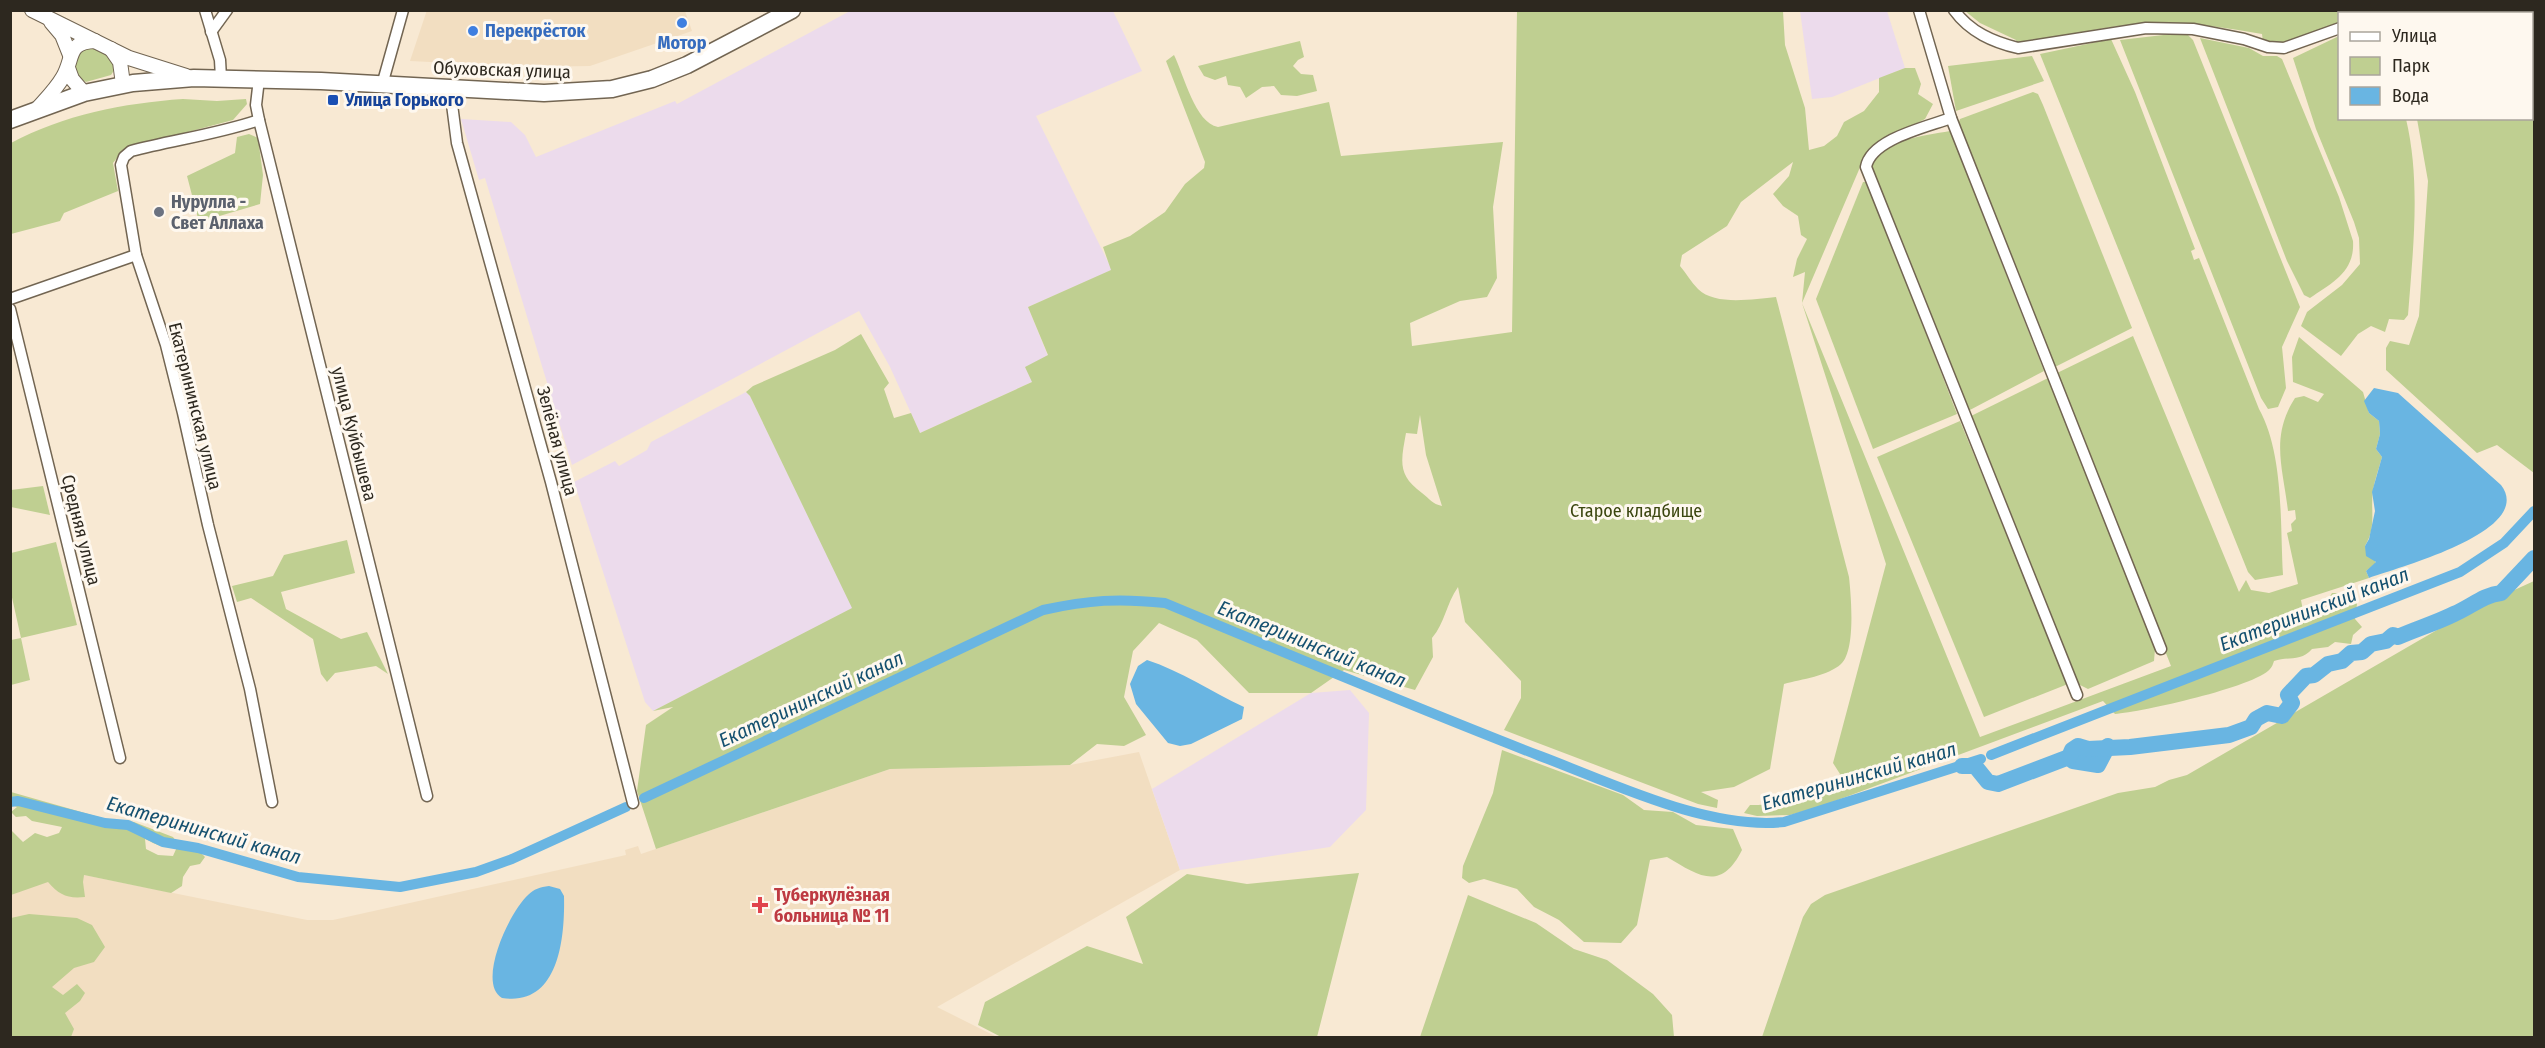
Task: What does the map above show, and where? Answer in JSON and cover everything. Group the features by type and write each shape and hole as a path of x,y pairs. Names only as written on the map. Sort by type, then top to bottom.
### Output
{"main road":[{"name":"Обуховская улица","path":"123,84 221,78 553,93 606,90 636,84 687,64 792,10"},
{"path":"10,120 84,93 123,84"}],"street":[{"path":"32,10 150,66 194,78"},
{"path":"205,10 220,60 221,78"},
{"path":"211,32 227,10"},
{"path":"382,85 403,10"},
{"path":"1919,10 1951,118 2161,649"},
{"path":"1954,10 1972,29 1999,43 2018,48 2146,28 2193,29 2244,39 2268,47 2284,48 2338,29"},
{"path":"45,17 62,35 72,79 84,93"},
{"path":"38,108 59,83 69,61 81,43 95,41"},
{"path":"110,48 120,62 123,84"},
{"name":"улица Куйбышева","path":"259,79 256,105 259,120 427,796"},
{"name":"Зелёная улица","path":"450,89 457,143 543,452 633,803"},
{"path":"1951,118 1887,142 1875,150 1866,167 2077,695"},
{"name":"Екатерининская улица","path":"259,120 237,128 191,136 131,151 124,157 121,165 136,255 166,345 183,413 208,525 250,689 272,802"},
{"path":"10,299 136,255"},
{"name":"Средняя улица","path":"10,309 120,758"}],"shaded area":[{"path":"427,10 685,11 692,31 590,66 531,67 410,61"},
{"path":"850,11 1113,11 1142,71 1036,116 1112,270 1028,307 1048,356 1032,382 920,433 890,367 859,311 572,465 485,178 479,180 461,119 511,122 525,135 536,157 675,101 677,104"},
{"path":"1800,11 1887,11 1905,68 1832,97 1812,99"},
{"path":"746,392 750,396 853,608 653,711 645,702 574,482 615,461 619,466 647,450 651,442"},
{"path":"1350,690 1369,713 1366,810 1330,847 1180,870 1152,789 1311,693"},
{"name":"Туберкулёзная больница № 11","path":"1139,752 1180,870 937,1007 997,1037 11,1038 10,860 307,920 333,920 626,855 625,850 638,846 641,854 890,769 1070,765"}],"green space":[{"path":"2464,10 2467,12 2338,12 2338,25 2275,45 2263,42 2262,34 2184,23 2122,26 2017,44 2016,40 1980,23 1965,11"},
{"name":"Старое кладбище","path":"1517,11 1783,11 1785,45 1805,108 1809,150 1824,146 1837,136 1844,122 1864,111 1879,92 1879,78 1905,68 1915,68 1921,84 1918,94 1933,104 1925,119 1872,146 1864,158 1802,303 1805,272 1793,277 1797,259 1807,239 1801,235 1798,216 1783,206 1773,194 1789,176 1793,162 1741,202 1727,226 1682,255 1680,266 1695,286 1705,294 1724,300 1776,297 1849,577 1851,597 1851,635 1846,657 1836,668 1814,677 1784,684 1770,769 1734,787 1701,792 1718,800 1717,808 1698,804 1504,730 1521,698 1521,681 1465,622 1458,587 1432,638 1433,657 1415,690 1344,670 1311,693 1249,693 1197,640 1159,623 1133,651 1124,697 1146,735 1124,746 1097,744 1070,765 890,769 656,849 637,791 646,725 673,707 653,711 852,608 750,396 746,392 753,386 835,350 861,334 889,383 884,389 894,418 911,413 920,433 1032,382 1025,367 1048,355 1028,307 1111,270 1103,247 1130,236 1165,212 1185,184 1204,168 1205,162 1166,61 1174,55 1197,108 1210,124 1218,127 1329,102 1341,156 1503,142 1493,207 1497,278 1487,297 1460,301 1410,323 1412,346 1512,332","holes":["1420,415 1426,455 1442,506 1433,503 1414,486 1408,480 1403,467 1406,433 1417,434"]},
{"path":"2534,30 2534,473 2497,445 2477,453 2386,370 2386,348 2390,341 2409,345 2419,316 2428,181 2417,120 2533,120"},
{"path":"2172,34 2188,35 2193,40 2300,307 2282,347 2286,388 2278,407 2268,409 2261,398 2120,40"},
{"path":"2338,36 2338,120 2406,120 2411,143 2415,192 2408,315 2404,320 2389,319 2385,332 2371,326 2358,334 2341,356 2301,326 2307,312 2342,285 2360,264 2359,238 2316,129 2293,58"},
{"path":"2200,38 2249,48 2263,56 2277,56 2282,59 2339,197 2353,241 2353,252 2346,269 2334,282 2310,298 2304,295 2287,261"},
{"path":"2111,39 2135,92 2195,249 2191,251 2194,260 2199,258 2267,427 2277,468 2283,575 2255,580 2248,572 2040,54"},
{"path":"1300,41 1304,57 1293,66 1301,74 1313,75 1317,91 1297,96 1281,95 1274,86 1262,87 1246,98 1240,87 1228,85 1226,76 1215,80 1204,76 1198,66"},
{"path":"89,47 110,56 115,69 111,75 86,82 75,75 77,52"},
{"path":"2032,56 2044,81 1956,111 1948,66"},
{"path":"2033,92 2038,94 2043,105 2132,328 2053,368 1958,124 1960,119"},
{"path":"183,99 217,101 246,99 247,104 233,120 124,149 113,163 118,191 64,213 60,221 11,234 11,143 52,125 94,112"},
{"path":"1950,131 2044,371 1968,411 1869,162 1877,154 1896,143"},
{"path":"249,134 258,138 263,175 260,204 199,222 187,176 235,153 237,137"},
{"path":"1863,182 1868,182 1957,414 1873,449 1816,299"},
{"path":"1802,303 1980,737 2171,666 2055,374 2133,336 2239,592 2246,580 2251,590 2269,593 2298,584 2287,533 2292,531 2291,524 2296,519 2295,510 2288,511 2281,467 2280,440 2287,412 2295,398 2304,396 2318,402 2324,394 2293,382 2292,357 2299,337 2363,392 2369,413 2379,421 2380,434 2376,449 2382,457 2373,490 2371,532 2365,546 2376,563 2366,571 2369,578 2301,600 2305,621 2308,606 2325,604 2332,593 2353,593 2357,604 2355,619 2362,627 2353,635 2351,644 2335,642 2328,647 2312,649 2303,656 2274,661 2270,669 2260,676 2221,691 2172,704 2115,714 2103,701 1819,807 1790,815 1757,816 1744,813 1750,805 1786,802 1821,795 1830,789 1840,774 1833,763 1886,564"},
{"path":"2048,378 2155,649 2154,661 2088,689 2076,683 1971,416"},
{"path":"1960,421 2068,684 1984,717 1877,457"},
{"path":"43,486 50,515 11,507 11,490"},
{"path":"347,540 355,573 281,592 286,609 341,639 367,632 388,674 376,666 335,673 327,682 321,674 313,639 251,598 237,602 232,586 273,576 284,555"},
{"path":"56,542 77,625 21,638 11,593 11,553"},
{"path":"2534,581 2534,1037 1762,1037 1803,917 1811,904 1825,895 2118,793 2155,787 2187,775 2475,608"},
{"path":"21,638 30,680 11,685 11,640"},
{"path":"1502,750 1623,795 1644,810 1673,812 1696,825 1733,829 1742,850 1734,863 1717,876 1699,874 1667,857 1650,860 1637,925 1621,943 1584,942 1559,920 1534,907 1517,889 1484,879 1469,883 1462,878 1463,866 1493,793"},
{"path":"11,792 106,819 134,822 173,837 177,843 168,846 161,846 145,839 146,849 158,855 173,856 177,847 184,847 199,852 205,857 200,864 190,866 183,877 182,886 171,893 84,875 85,897 64,895 48,882 11,895 11,830 23,842 35,833 47,837 59,833 62,827 32,821 26,816 16,817 11,812 17,807 11,805"},
{"path":"1359,873 1317,1037 1003,1038 978,1025 985,1002 1087,946 1143,964 1126,917 1187,874 1247,884"},
{"path":"1468,895 1536,923 1574,949 1607,960 1653,994 1672,1015 1674,1037 1420,1037"},
{"path":"29,914 77,918 92,925 105,947 94,962 74,968 52,987 63,995 77,984 85,993 80,1001 65,1013 74,1029 71,1037 11,1037 11,918"}],"water":[{"path":"2374,388 2398,393 2501,485 2507,502 2499,517 2483,532 2433,556 2369,578 2366,571 2376,562 2366,556 2365,546 2369,539 2375,511 2372,492 2382,457 2376,449 2380,434 2379,421 2369,413 2364,401"},
{"path":"1147,660 1244,707 1242,719 1191,744 1180,746 1168,743 1136,704 1130,684 1138,666"},
{"path":"549,886 560,889 564,896 563,931 555,966 547,981 536,992 521,998 502,998 495,990 493,978 494,963 505,931 528,895 537,889"}],"waterway":[{"name":"Екатерининский канал","path":"1991,755 2460,572 2504,543 2534,511"},
{"path":"1962,766 1975,766 1988,782 1998,784 2069,757 2072,750 2078,746 2088,749 2130,747 2229,735 2251,727 2256,719 2267,713 2282,716 2292,703 2288,695 2306,676 2314,675 2328,664 2342,661 2351,653 2362,652 2371,644 2386,641 2393,635 2398,637 2447,617 2488,596 2501,593 2534,558"},
{"name":"Екатерининский канал","path":"644,798 1043,610 1089,602 1118,600 1165,603 1399,700 1629,791 1692,812 1724,819 1754,823 1784,822 1981,759"},
{"path":"2069,757 2073,761 2098,765 2108,746"},
{"name":"Екатерининский канал","path":"10,802 18,801 105,823 128,825 163,842 198,848 298,877 400,887 476,872 512,859 626,807"}],"place":[{"name":"Мотор","path":"682,23"},
{"name":"Перекрёсток","path":"473,31"},
{"name":"Улица Горького","path":"333,100"},
{"name":"Нурулла - Свет Аллаха","path":"159,212"},
{"name":"Туберкулёзная больница № 11","path":"760,905"}]}
